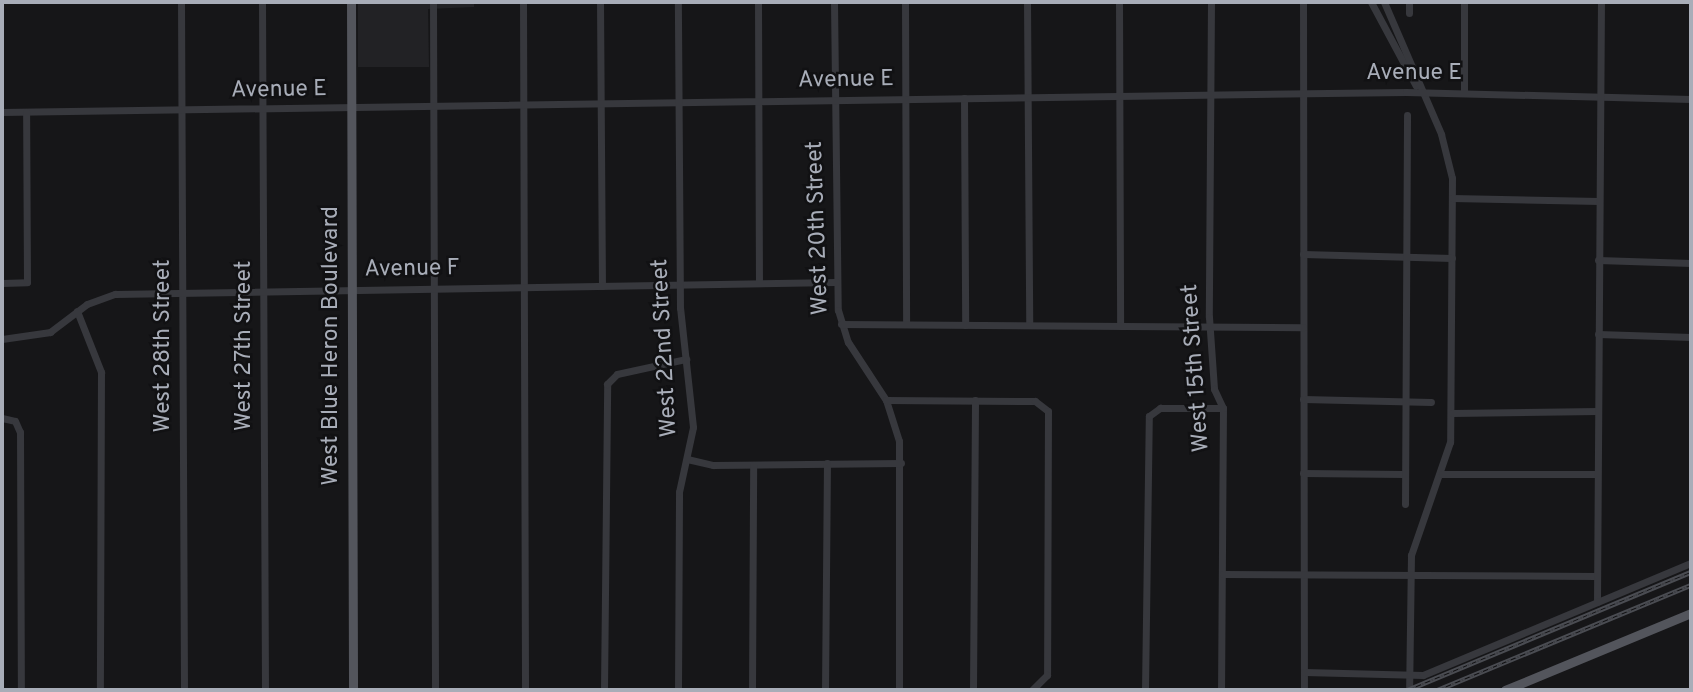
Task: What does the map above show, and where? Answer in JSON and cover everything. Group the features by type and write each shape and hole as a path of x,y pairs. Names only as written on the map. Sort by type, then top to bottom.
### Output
{"main road":[{"name":"West Blue Heron Boulevard","path":"351,2 353,690"},
{"path":"1505,690 1691,613"}],"street":[{"name":"West 28th Street","path":"181,2 184,690"},
{"name":"West 27th Street","path":"262,2 265,690"},
{"path":"433,2 435,690"},
{"path":"523,2 525,690"},
{"path":"600,2 602,286"},
{"name":"West 22nd Street","path":"678,2 681,103 679,285 693,426 679,492 678,690"},
{"path":"758,2 759,284"},
{"name":"West 20th Street","path":"834,2 836,282 841,324 886,401 901,463 899,690"},
{"path":"905,2 906,324"},
{"path":"1027,2 1029,325"},
{"path":"1119,2 1120,326"},
{"name":"West 15th Street","path":"1211,2 1211,326 1214,389 1223,408 1221,690"},
{"path":"1303,2 1304,690"},
{"path":"1371,2 1420,92 1446,147 1452,198 1452,413 1442,474 1416,533 1410,576 1409,690"},
{"path":"1384,2 1420,92"},
{"path":"1409,2 1409,13"},
{"path":"1464,2 1464,93"},
{"path":"1597,602 1601,2"},
{"name":"Avenue E","path":"2,112 182,112 1420,92 1691,99"},
{"path":"964,98 965,324"},
{"path":"2,283 26,282 26,113"},
{"path":"1405,504 1408,115"},
{"path":"1452,198 1599,201"},
{"path":"1303,254 1452,258"},
{"path":"1598,260 1691,263"},
{"name":"Avenue F","path":"2,339 41,336 77,311 105,296 836,282"},
{"path":"77,311 101,372 100,690"},
{"path":"841,324 1303,327"},
{"path":"1598,334 1691,337"},
{"path":"604,690 607,384 617,374 686,359"},
{"path":"1303,399 1431,402"},
{"path":"973,690 975,400"},
{"path":"886,401 975,400 1044,405 1047,675 1032,690"},
{"path":"1145,690 1149,416 1160,408 1223,408"},
{"path":"1452,413 1598,411"},
{"path":"2,418 15,421 20,432 21,690"},
{"path":"687,459 753,465 901,463"},
{"path":"825,690 827,463"},
{"path":"752,690 753,465"},
{"path":"1303,473 1404,474"},
{"path":"1442,474 1597,474"},
{"path":"1304,672 1408,675 1691,563"},
{"path":"1223,574 1596,576"}],"shaded area":[{"path":"358,2 474,2 474,7 428,9 429,67 358,67"}],"railway":[{"path":"1407,690 1691,572"},
{"path":"1437,690 1691,585"}]}
